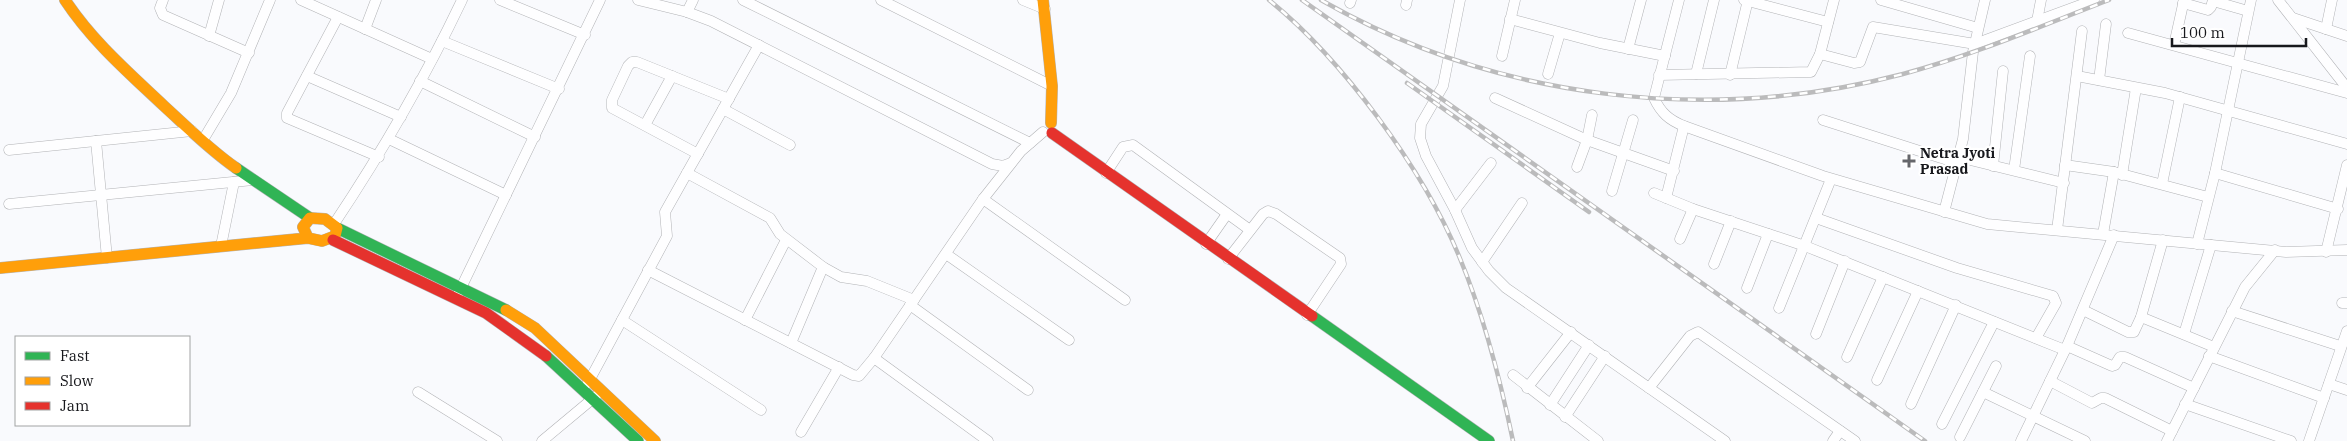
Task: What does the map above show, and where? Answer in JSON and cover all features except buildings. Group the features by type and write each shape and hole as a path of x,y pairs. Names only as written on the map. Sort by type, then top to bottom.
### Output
{"street":[{"path":"65,0 73,13 114,59 192,132 233,166 310,218 322,218 458,292 514,332 583,389 638,441"},
{"path":"73,13 79,0"},
{"path":"163,0 160,8 163,15 249,53"},
{"path":"209,36 219,0"},
{"path":"203,140 231,93 270,0"},
{"path":"301,0 432,59"},
{"path":"365,29 376,0"},
{"path":"333,240 336,226 379,157 462,0"},
{"path":"500,0 585,35"},
{"path":"458,292 585,35 600,0"},
{"path":"638,0 687,12 711,21 992,164 1004,166 1011,163"},
{"path":"687,12 693,0"},
{"path":"742,0 1030,143"},
{"path":"882,0 1052,86"},
{"path":"648,270 791,344 859,376 874,358 983,199 1011,163 1030,143 1049,129 1052,86 1044,4 1023,0"},
{"path":"1460,0 1443,86 1421,124 1420,131 1426,156 1455,210 1465,235 1482,262 1506,288 1725,441"},
{"path":"1502,56 1515,0"},
{"path":"1628,49 1641,0"},
{"path":"1678,0 1654,98 1659,108 1672,121 1684,126 1831,179 1987,224 2274,250 2326,252 2347,250"},
{"path":"1696,74 1714,0"},
{"path":"1730,75 1747,0 1828,22"},
{"path":"1659,75 1804,74 1814,69 1820,54 1834,0"},
{"path":"1881,0 1978,28"},
{"path":"2037,21 2041,0"},
{"path":"1820,54 1854,63 1860,62 1873,26 1975,44 2094,0"},
{"path":"2197,244 2215,173 2251,0"},
{"path":"2278,0 2347,88"},
{"path":"2326,29 2332,0"},
{"path":"1944,212 1963,139 1982,1"},
{"path":"2174,45 2184,1 2208,10 2213,1 2248,11"},
{"path":"338,17 287,113 288,119 379,157"},
{"path":"2293,18 2347,36"},
{"path":"1510,20 1628,49 1665,56"},
{"path":"2098,80 2106,24"},
{"path":"2057,230 2082,31"},
{"path":"1548,74 1560,33"},
{"path":"2128,33 2237,61 2347,93"},
{"path":"442,40 559,88"},
{"path":"583,389 591,379 668,233 665,212 759,45"},
{"path":"2014,170 2030,56"},
{"path":"698,154 614,110 611,106 628,66 632,62 637,62 729,99"},
{"path":"1993,166 2003,71"},
{"path":"307,76 400,116"},
{"path":"645,125 672,76"},
{"path":"2077,76 2180,97 2347,144"},
{"path":"420,81 535,137"},
{"path":"2103,234 2136,88"},
{"path":"2162,184 2180,97"},
{"path":"1495,98 1587,140 1674,171"},
{"path":"723,109 790,145"},
{"path":"1577,167 1587,140 1592,115"},
{"path":"1612,191 1633,120"},
{"path":"1823,120 1957,160 2014,170 2064,183"},
{"path":"1666,198 1684,126"},
{"path":"1049,129 1106,173 1206,244 1489,441"},
{"path":"9,150 192,132"},
{"path":"388,139 506,196"},
{"path":"96,141 107,258"},
{"path":"1106,173 1123,148 1133,145 1250,230"},
{"path":"1455,210 1491,163"},
{"path":"2065,165 2118,174 2208,197"},
{"path":"2326,252 2347,166"},
{"path":"687,173 770,218 775,229 786,240 823,267 842,277 867,281 912,303 1028,390"},
{"path":"2215,173 2338,209"},
{"path":"1779,308 1831,179"},
{"path":"9,204 253,180"},
{"path":"221,246 234,182"},
{"path":"1654,193 1693,209 1805,246 1994,322 2112,366 2116,365 2120,357 2125,357 2194,388"},
{"path":"983,199 1125,300"},
{"path":"1482,262 1522,203"},
{"path":"1680,239 1693,209"},
{"path":"1228,259 1265,212 1272,212 1340,258 1341,264 1307,314"},
{"path":"1206,244 1227,214"},
{"path":"308,238 303,227 306,220 310,218"},
{"path":"1816,218 1957,268 2053,296 2056,303 2036,338"},
{"path":"1714,264 1731,221"},
{"path":"1747,288 1768,234"},
{"path":"2021,441 2066,348 2114,235"},
{"path":"0,268 308,238 319,242 333,240 458,292 499,306 535,328 655,441"},
{"path":"745,320 786,240"},
{"path":"2082,310 2131,332 2136,330 2162,240"},
{"path":"2184,334 2211,245"},
{"path":"2167,441 2232,311 2255,273 2274,250"},
{"path":"946,254 1069,340"},
{"path":"1816,334 1844,261"},
{"path":"791,344 823,267"},
{"path":"1847,357 1883,276"},
{"path":"1877,380 1918,291"},
{"path":"1911,404 1956,306"},
{"path":"2232,311 2340,346"},
{"path":"2141,317 2184,334 2211,352 2324,398"},
{"path":"622,320 761,410"},
{"path":"1942,424 1994,322"},
{"path":"2309,441 2340,346 2347,331"},
{"path":"1527,388 1571,332"},
{"path":"1649,388 1690,336 1698,332 1855,441"},
{"path":"1550,406 1589,345"},
{"path":"1564,417 1605,356"},
{"path":"874,358 988,441"},
{"path":"1960,437 1996,366"},
{"path":"801,432 839,367"},
{"path":"1512,375 1564,417 1598,441"},
{"path":"2050,381 2092,403 2105,398 2172,431"},
{"path":"2329,384 2347,390"},
{"path":"542,441 603,391"},
{"path":"418,392 497,441"},
{"path":"1983,392 2085,441"},
{"path":"2185,404 2291,441"},
{"path":"1833,441 1840,431"}],"railway":[{"path":"1269,0 1297,24 1352,84 1402,152 1443,222 1459,256 1484,324 1503,394 1513,441"},
{"path":"1302,0 1925,441"},
{"path":"1321,0 1388,34 1458,61 1531,81 1605,94 1680,99 1755,98 1829,90 1903,74 1981,49 2109,0"},
{"path":"1407,83 1589,212"}],"traffic: fast":[{"path":"236,168 310,218"},
{"path":"337,228 506,310"},
{"path":"1312,316 1489,441"},
{"path":"546,356 638,441"}],"traffic: slow":[{"path":"65,0 99,43 124,68 199,138 236,168"},
{"path":"1043,0 1052,86 1051,123"},
{"path":"0,268 308,238 322,241 335,236 337,228 325,219 310,218 303,227 308,238"},
{"path":"506,310 535,328 655,441"}],"traffic: jam":[{"path":"1052,133 1312,316"},
{"path":"333,240 486,313 546,356"}],"place":[{"name":"Netra Jyoti Prasad","path":"1909,161"}]}
